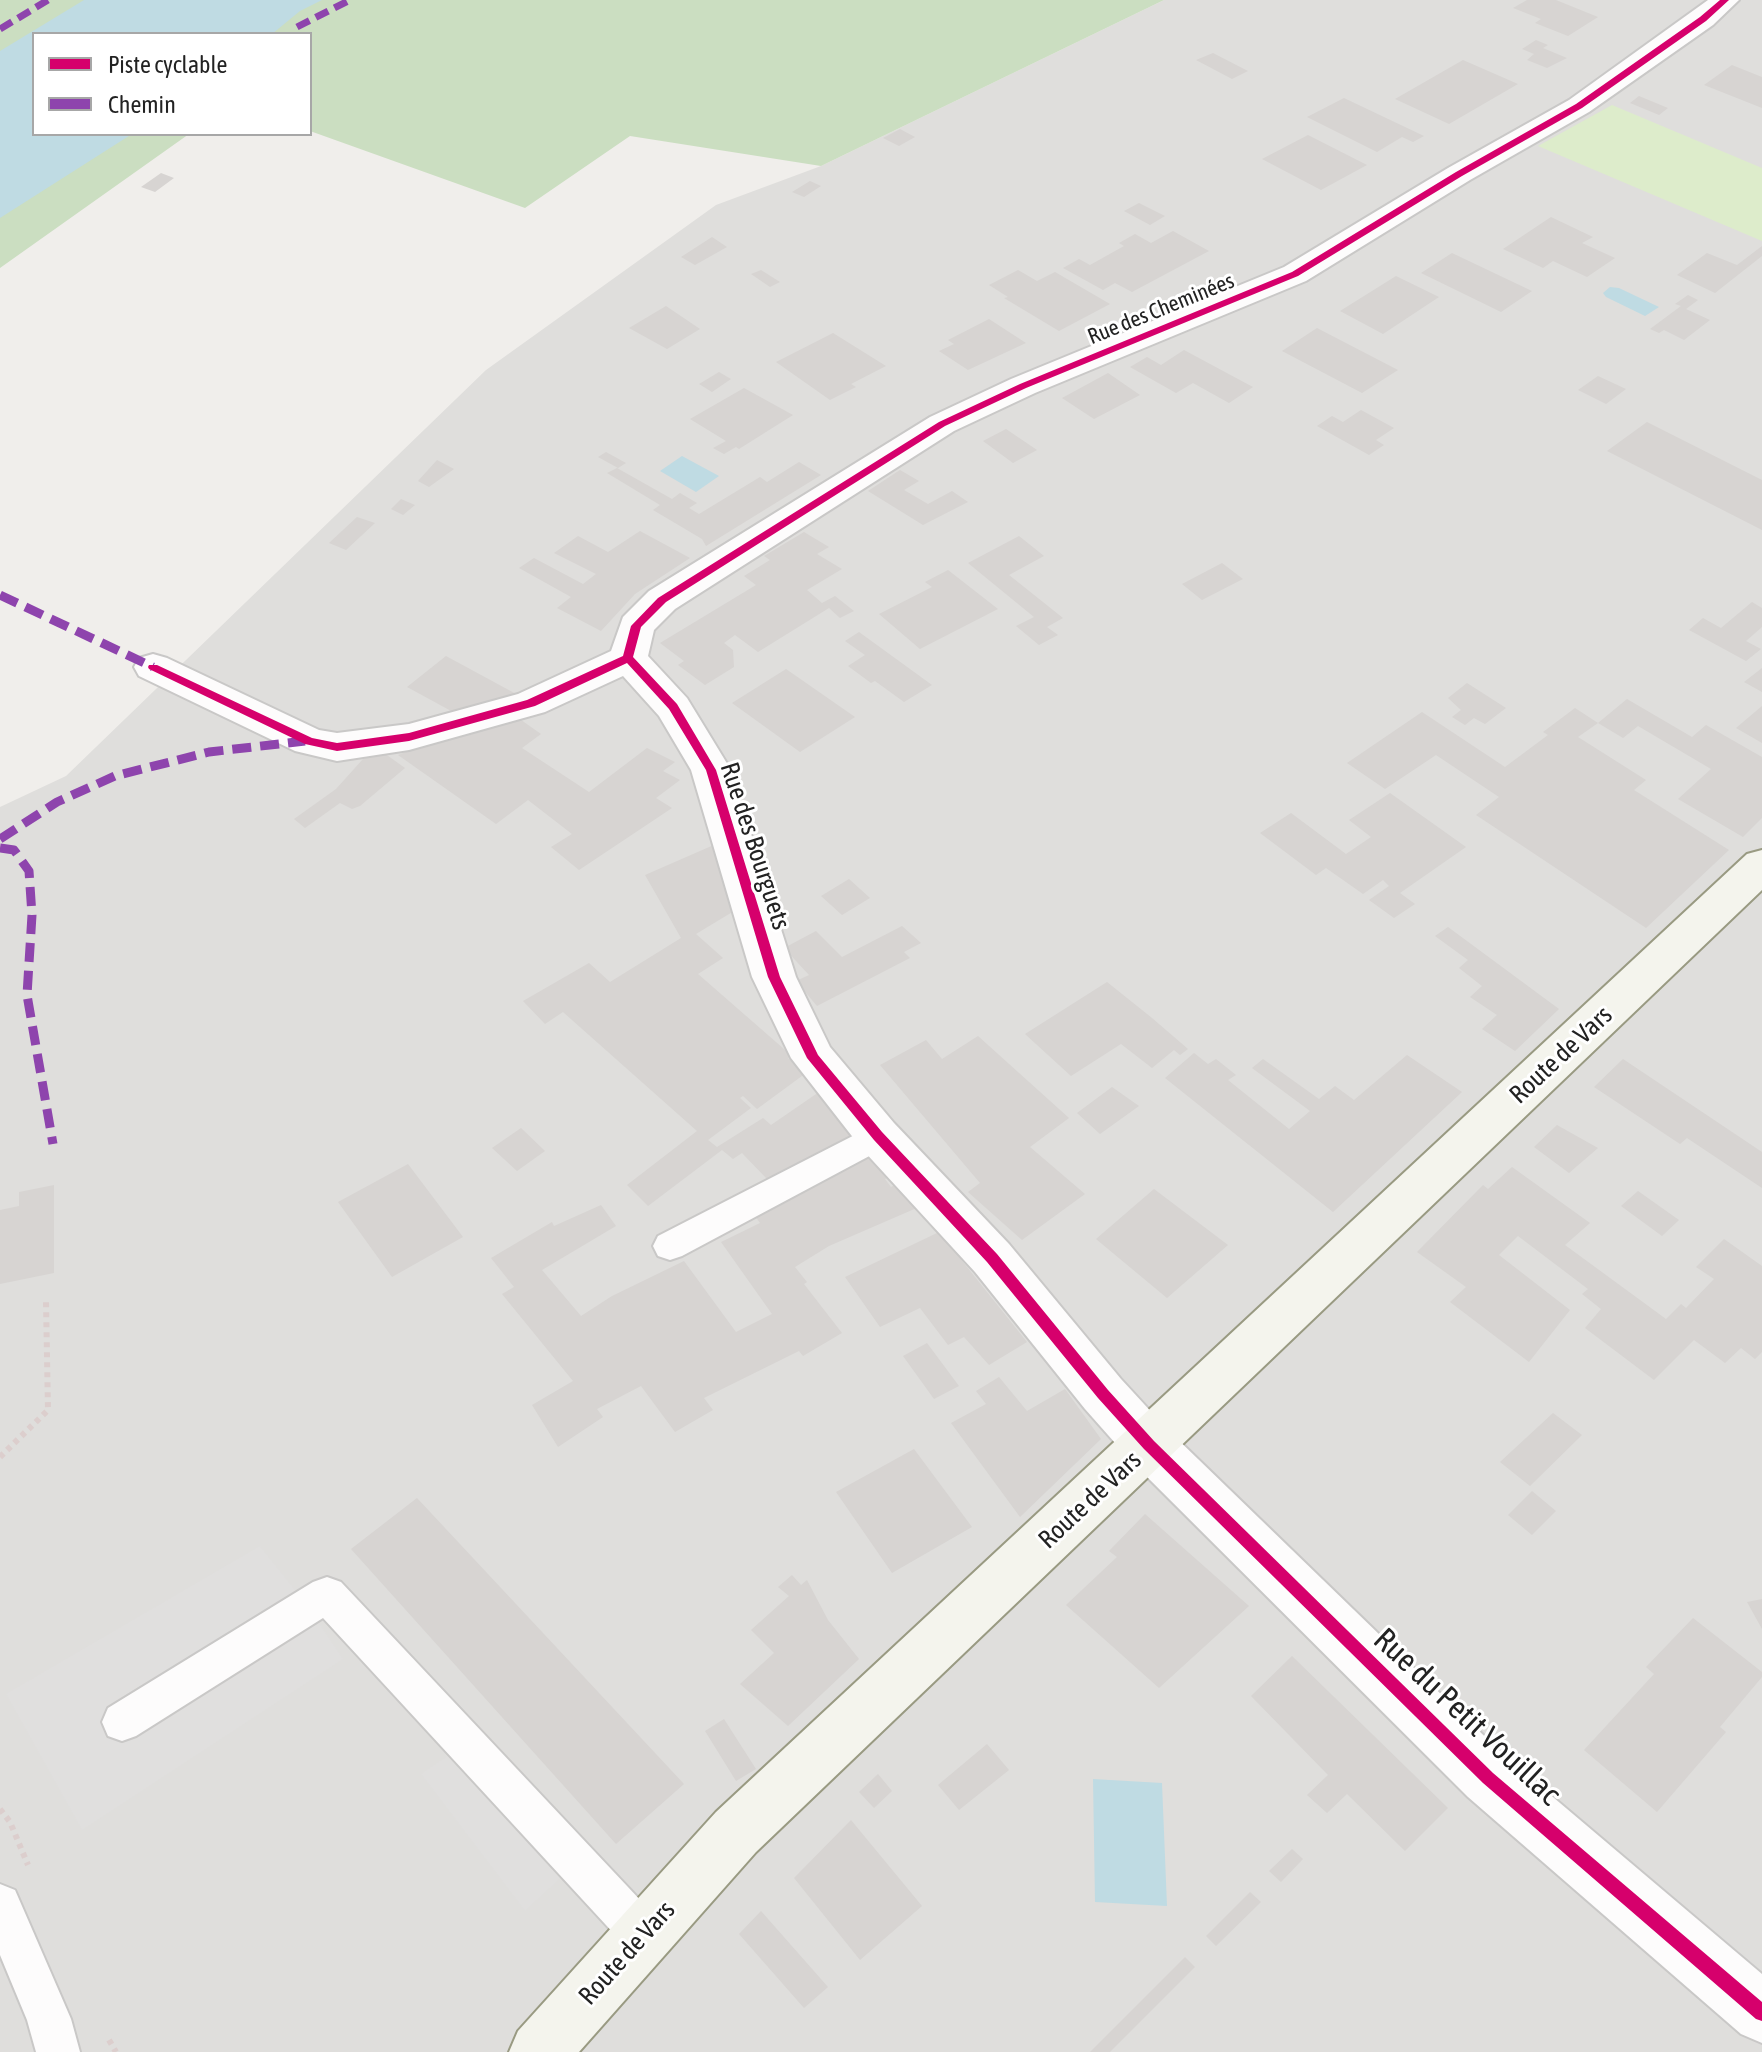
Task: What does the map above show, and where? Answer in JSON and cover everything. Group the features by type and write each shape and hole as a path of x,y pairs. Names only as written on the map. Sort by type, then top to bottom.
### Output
{"main road":[{"name":"Route de Vars","path":"539,2052 736,1832 1762,865"}],"street":[{"name":"Rue des Cheminées","path":"628,658 636,626 662,600 942,424 1023,386 1295,274 1459,174 1579,106 1703,19 1725,0"},
{"path":"153,667 309,741 337,747 409,737 531,703 628,658"},
{"name":"Rue des Bourguets","path":"628,658 673,707 711,770 774,977 813,1058 878,1136 992,1258 1103,1394 1149,1445"},
{"name":"Rue du Petit Vouillac","path":"1149,1445 1488,1778 1762,2013"}],"lane":[{"path":"670,1246 878,1136"},
{"path":"122,1722 327,1595 644,1935"},
{"path":"0,1905 49,2019 58,2052"}],"path":[{"path":"0,1457 48,1410 46,1302"}],"shaded area":[{"path":"1164,0 1762,0 1762,2052 0,2052 0,807 66,776 486,370 716,205 821,166"},
{"path":"260,1546 308,1606 343,1659 82,1830 6,1694"},
{"path":"465,1744 577,1863 525,1911 421,1774"}],"green space":[{"path":"0,0 1164,0 821,166 630,136 525,208 312,132 312,32 32,32 32,136 186,136 0,268"},
{"path":"1612,105 1762,168 1762,241 1538,146"}],"water":[{"path":"84,0 322,0 300,11 274,32 32,32 32,136 129,136 0,218 0,51"},
{"path":"1610,287 1619,288 1659,307 1645,316 1606,297 1603,293"},
{"path":"682,456 719,476 696,492 660,471"},
{"path":"1093,1779 1162,1783 1167,1906 1095,1902"}],"building":[{"path":"1527,0 1556,0 1598,17 1568,36 1535,23 1541,19 1513,8"},
{"path":"1536,40 1548,45 1543,48 1567,58 1547,68 1527,60 1534,54 1522,49"},
{"path":"1213,53 1248,71 1232,79 1196,60"},
{"path":"1463,60 1518,84 1449,124 1395,99"},
{"path":"1732,65 1762,77 1762,108 1704,85"},
{"path":"1639,96 1668,108 1659,115 1630,103"},
{"path":"1344,98 1424,136 1413,142 1402,137 1377,152 1307,117"},
{"path":"900,129 915,137 899,146 883,138"},
{"path":"1308,135 1367,165 1321,190 1262,159"},
{"path":"161,173 174,178 155,192 141,187"},
{"path":"810,181 821,186 804,197 792,192"},
{"path":"1139,203 1165,216 1150,225 1124,211"},
{"path":"1551,217 1593,237 1582,243 1615,258 1587,277 1553,261 1543,268 1503,249"},
{"path":"1173,231 1209,251 1132,292 1115,283 1103,290 1063,268 1079,259 1090,265 1124,246 1119,243 1135,234 1151,243"},
{"path":"712,237 727,247 695,265 681,257"},
{"path":"1762,246 1762,256 1715,293 1677,275 1707,253 1737,265"},
{"path":"1452,253 1532,291 1501,312 1421,273"},
{"path":"761,270 780,282 770,287 751,274"},
{"path":"1018,270 1037,281 1055,272 1110,304 1059,331 1004,298 1008,297 989,285"},
{"path":"1396,276 1439,297 1383,334 1340,311"},
{"path":"1688,295 1698,300 1686,309 1710,320 1684,340 1664,330 1659,333 1650,329 1681,306 1675,304"},
{"path":"666,306 700,329 667,349 629,328"},
{"path":"989,319 1026,343 968,370 939,351 954,344 948,340"},
{"path":"1317,328 1398,370 1362,393 1282,351"},
{"path":"833,333 886,366 851,384 856,387 830,400 776,362"},
{"path":"1184,350 1253,387 1229,403 1193,383 1176,393 1130,367 1147,357 1161,365"},
{"path":"719,372 731,379 712,392 699,384"},
{"path":"1108,373 1140,395 1094,419 1062,398"},
{"path":"1598,376 1626,389 1606,404 1578,390"},
{"path":"744,388 793,415 739,449 736,447 724,454 713,448 726,441 690,419"},
{"path":"1361,410 1394,428 1376,440 1384,445 1369,455 1317,426 1332,416 1343,422"},
{"path":"1647,422 1762,480 1762,530 1607,451"},
{"path":"1006,429 1037,450 1013,463 983,441"},
{"path":"606,452 626,463 618,468 598,457"},
{"path":"437,460 454,469 429,487 418,481"},
{"path":"799,462 821,475 706,546 702,539 653,510 660,505 607,473 617,468 672,499 680,493 697,503 689,508 699,514 760,477 767,482"},
{"path":"900,470 919,481 904,490 928,504 952,491 968,502 923,525 868,491"},
{"path":"401,499 415,505 403,515 391,509"},
{"path":"357,517 375,523 346,550 329,543"},
{"path":"640,531 690,558 635,594 601,631 557,608 571,597 519,568 534,558 583,584 596,574 554,553 578,536 608,552"},
{"path":"804,532 829,547 817,554 842,569 807,590 822,603 835,596 854,611 840,618 829,608 758,652 735,635 724,643 733,650 734,667 705,685 678,665 684,661 660,643 756,585 744,576 770,560 764,556"},
{"path":"1019,536 1044,556 1009,575 1063,618 1047,627 1058,635 1039,645 1016,626 1034,617 968,563"},
{"path":"1222,563 1243,579 1202,600 1182,584"},
{"path":"948,570 998,609 920,649 879,614 932,587 925,582"},
{"path":"1752,602 1762,608 1762,627 1746,641 1761,649 1746,661 1689,630 1703,618 1721,628"},
{"path":"859,632 932,685 904,702 875,681 871,683 848,666 865,655 845,641"},
{"path":"446,656 518,695 453,712 407,687"},
{"path":"1762,668 1762,692 1744,682"},
{"path":"786,669 855,717 800,752 732,703"},
{"path":"1467,683 1506,708 1485,724 1474,718 1465,725 1452,717 1461,710 1448,698"},
{"path":"1627,699 1692,737 1706,725 1762,757 1762,818 1743,837 1678,799 1711,769 1638,726 1623,738 1598,723"},
{"path":"1762,706 1762,743 1736,728"},
{"path":"1575,708 1598,723 1578,737 1646,780 1634,790 1729,850 1646,928 1476,815 1499,797 1436,755 1385,789 1347,763 1422,712 1505,767 1548,735 1543,732"},
{"path":"514,715 541,734 522,748 589,792 647,748 675,762 663,771 680,780 656,798 672,808 579,870 551,847 572,834 528,800 496,824 398,755 485,722"},
{"path":"384,753 405,768 360,806 352,809 340,803 305,828 294,819 336,789 363,759"},
{"path":"1390,793 1466,847 1400,893 1415,904 1394,918 1369,900 1389,886 1383,880 1363,894 1326,868 1316,875 1260,833 1291,813 1346,854 1371,837 1349,820"},
{"path":"716,844 739,908 696,934 723,958 698,974 792,1056 788,1058 806,1073 757,1109 743,1096 740,1098 751,1108 708,1140 717,1147 763,1118 771,1125 819,1092 855,1133 767,1179 742,1153 733,1159 722,1150 648,1206 627,1185 697,1131 563,1012 545,1024 523,1001 589,963 610,982 681,938 645,875"},
{"path":"849,879 870,898 842,915 821,896"},
{"path":"902,926 921,943 904,952 910,958 817,1006 796,981 809,975 784,948 816,931 842,957"},
{"path":"1448,927 1559,1009 1515,1051 1482,1029 1497,1015 1470,997 1482,986 1459,968 1468,960 1435,936"},
{"path":"1107,982 1188,1049 1180,1055 1174,1050 1152,1068 1121,1044 1071,1076 1025,1034"},
{"path":"978,1036 1069,1118 1030,1147 1085,1194 1022,1240 968,1192 980,1183 880,1065 926,1040 942,1059"},
{"path":"1194,1053 1208,1064 1216,1059 1236,1075 1228,1080 1289,1129 1310,1111 1252,1068 1263,1059 1319,1099 1335,1086 1354,1100 1407,1055 1462,1092 1333,1212 1165,1078"},
{"path":"1623,1059 1762,1152 1762,1188 1687,1138 1680,1144 1594,1087"},
{"path":"1112,1087 1139,1106 1100,1134 1077,1113"},
{"path":"1557,1125 1598,1148 1569,1173 1534,1147"},
{"path":"521,1128 545,1151 517,1171 492,1148"},
{"path":"869,1157 877,1158 892,1175 885,1179 891,1187 900,1182 919,1207 829,1246 795,1267 807,1282 804,1284 842,1333 803,1356 799,1351 704,1398 713,1410 675,1432 641,1386 597,1409 603,1417 558,1447 532,1405 573,1381 502,1294 514,1287 491,1258 552,1222 554,1226 601,1205 616,1226 542,1270 581,1316 612,1296 684,1261 736,1332 772,1314 721,1242 760,1223 755,1216 829,1174"},
{"path":"408,1164 463,1237 392,1277 338,1202"},
{"path":"1512,1167 1590,1223 1565,1245 1666,1319 1681,1304 1686,1308 1714,1279 1696,1267 1724,1239 1762,1266 1762,1352 1755,1359 1741,1348 1725,1363 1694,1340 1654,1380 1585,1328 1601,1309 1582,1294 1588,1289 1518,1236 1499,1255 1570,1310 1529,1362 1450,1302 1466,1287 1417,1252 1483,1185 1488,1189"},
{"path":"54,1185 54,1273 0,1284 0,1210 19,1206 19,1192"},
{"path":"1154,1189 1228,1245 1167,1298 1096,1239"},
{"path":"1638,1191 1679,1220 1662,1236 1621,1206"},
{"path":"939,1232 1027,1342 989,1365 964,1337 948,1345 920,1308 880,1327 845,1277"},
{"path":"927,1343 959,1386 934,1399 903,1356"},
{"path":"999,1377 1027,1411 1065,1389 1101,1439 1020,1517 951,1423 986,1404 976,1391"},
{"path":"1553,1413 1582,1435 1530,1486 1500,1462"},
{"path":"914,1449 972,1527 892,1573 836,1492"},
{"path":"1532,1491 1556,1511 1532,1535 1508,1515"},
{"path":"417,1498 684,1784 616,1844 351,1549"},
{"path":"1145,1514 1249,1606 1159,1688 1066,1605 1117,1557 1109,1551"},
{"path":"792,1575 801,1585 807,1580 828,1620 859,1659 788,1726 740,1684 774,1653 751,1630 789,1596 778,1587"},
{"path":"1762,1599 1762,1629 1747,1602"},
{"path":"1693,1618 1762,1672 1762,1677 1720,1727 1726,1732 1657,1812 1584,1750 1654,1674 1646,1667"},
{"path":"1292,1656 1448,1808 1405,1851 1347,1794 1327,1813 1307,1795 1328,1775 1251,1696"},
{"path":"724,1719 756,1769 736,1781 705,1731"},
{"path":"987,1744 1009,1770 959,1810 938,1785"},
{"path":"878,1774 892,1791 874,1808 859,1792"},
{"path":"851,1820 922,1906 860,1960 794,1878"},
{"path":"1292,1849 1303,1859 1281,1882 1269,1871"},
{"path":"1250,1892 1261,1902 1216,1946 1206,1936"},
{"path":"761,1911 828,1987 804,2008 739,1934"},
{"path":"1185,1957 1195,1967 1110,2052 1090,2052"}],"marked path":[{"path":"0,29 48,0"},
{"path":"297,27 350,0"},
{"path":"0,595 153,667"},
{"path":"0,839 57,802 115,776 209,752 305,741"},
{"path":"0,848 14,850 29,871 32,915 27,995 53,1144"}],"cycle path":[{"path":"628,658 636,626 662,600 942,424 1023,386 1295,274 1459,174 1579,106 1703,19 1725,0"},
{"path":"153,667 309,741 337,747 409,737 531,703 628,658 673,707 711,770 774,977 813,1058 878,1136 992,1258 1103,1394 1149,1445 1488,1778 1762,2013"}]}
